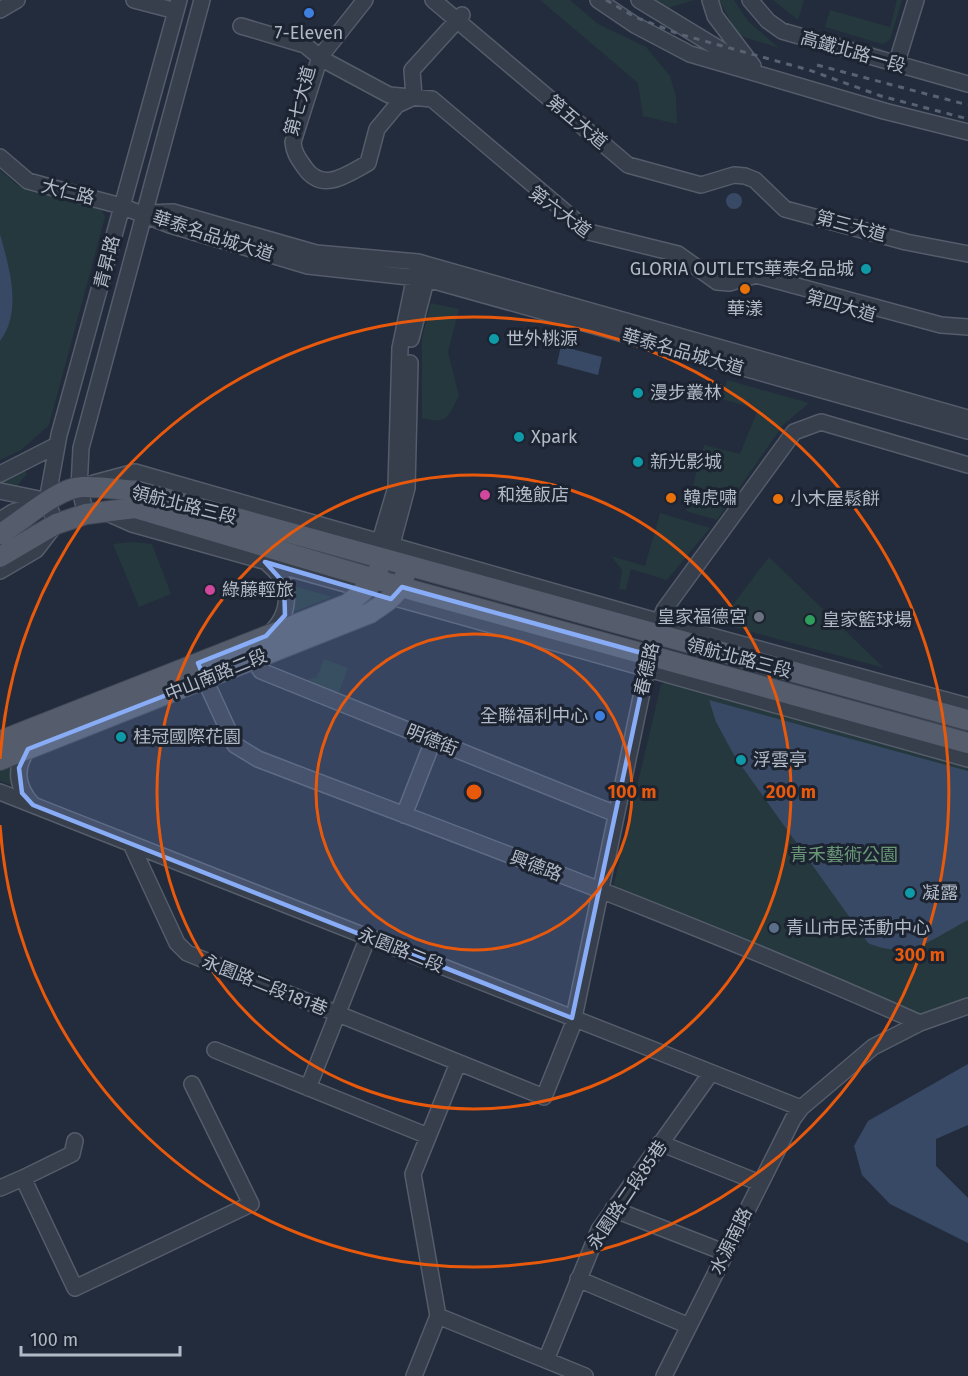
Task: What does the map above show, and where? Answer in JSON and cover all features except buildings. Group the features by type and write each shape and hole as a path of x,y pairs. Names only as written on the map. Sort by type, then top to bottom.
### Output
{"main road":[{"path":"0,534 21,522 47,501 80,487"},
{"name":"領航北路三段","path":"80,487 139,491 384,547 408,563 657,628 968,720"},
{"name":"領航北路三段","path":"0,557 56,524 95,513 135,508 396,593 648,662 968,743"},
{"path":"370,585 384,547"},
{"path":"396,593 408,563"},
{"name":"中山南路二段","path":"0,760 201,671 266,636 348,604 370,585"},
{"name":"中山南路二段","path":"0,741 201,671 254,660 370,613 396,593"}],"street":[{"path":"0,9 17,0"},
{"path":"134,0 178,5"},
{"name":"青昇路","path":"95,513 80,487 81,448 202,0"},
{"path":"317,55 356,0"},
{"path":"317,55 365,0"},
{"name":"第五大道","path":"433,0 462,20 628,156 702,175 733,168 746,174"},
{"name":"第五大道","path":"444,0 462,20"},
{"path":"598,0 635,25 690,54 968,132"},
{"path":"639,0 758,73"},
{"path":"710,0 715,16 758,73"},
{"name":"高鐵北路一段","path":"750,0 768,21 782,31 968,84"},
{"path":"896,65 916,0"},
{"name":"青昇路","path":"47,501 57,445 178,5"},
{"path":"241,26 305,45 317,55 389,95 414,100 412,70 462,20"},
{"name":"第七大道","path":"317,55 288,142 289,154 309,182 330,189 373,168 383,133 402,108 414,100"},
{"name":"第六大道","path":"414,100 428,105 587,237 677,258 716,284"},
{"name":"大仁路","path":"0,157 28,182 144,213"},
{"name":"第三大道","path":"746,174 757,175 775,194 788,202 908,234 968,246"},
{"name":"第三大道","path":"746,174 785,209 906,242 968,254"},
{"name":"華泰名品城大道","path":"144,213 170,225 308,267 422,271 968,418"},
{"path":"384,547 407,488 410,345 422,271"},
{"name":"華泰名品城大道","path":"422,271 968,432"},
{"name":"第四大道","path":"716,284 729,284 756,275 941,325 968,327"},
{"name":"第四大道","path":"716,284 728,288 755,280 940,333 968,335"},
{"name":"春德路","path":"572,1018 648,662 664,610 794,432 821,422 968,465"},
{"path":"0,474 57,445"},
{"path":"0,491 47,501"},
{"path":"0,520 13,512 47,501"},
{"path":"0,571 36,550 56,524 47,501"},
{"name":"領航北路三段","path":"95,513 265,562 370,585"},
{"name":"領航北路三段","path":"384,547 657,628 968,706"},
{"path":"265,562 276,571 284,583 288,599 285,615 266,636"},
{"name":"明德街","path":"254,660 261,671 616,814"},
{"name":"領航北路三段","path":"648,662 968,759"},
{"name":"興德路","path":"201,671 235,745 258,759 600,891 856,994 920,1023"},
{"path":"404,815 433,741"},
{"path":"28,749 22,758 18,780 22,793 33,805"},
{"name":"永園路二段","path":"0,792 801,1108"},
{"name":"永園路二段181巷","path":"131,844 181,949 544,1097 572,1027 572,1018"},
{"path":"308,1088 368,937"},
{"path":"801,1108 873,1047 920,1023 968,1006"},
{"path":"215,1050 428,1136"},
{"path":"414,1376 438,1316 413,1174 458,1063"},
{"name":"永園路二段85巷","path":"546,1360 591,1244 613,1209 711,1072"},
{"path":"23,1178 75,1288 251,1204 192,1084"},
{"name":"水源南路","path":"664,1376 760,1183 801,1108"},
{"path":"0,1188 72,1154 75,1141"},
{"path":"660,1143 760,1183"},
{"path":"613,1209 726,1253"},
{"path":"578,1279 689,1326"},
{"path":"438,1316 585,1376"}],"highlighted area":[{"path":"265,562 391,599 402,587 649,655 572,1018 33,805 22,793 19,768 28,749 205,680 198,663 266,636 285,615 284,583"}],"green space":[{"path":"540,0 570,0 598,24 646,47 670,76 676,97 677,124 643,116 638,83"},
{"path":"656,0 694,0 668,8"},
{"path":"719,0 734,0 748,21 779,48 738,35"},
{"path":"773,0 804,0 798,20"},
{"path":"897,0 902,0 890,40 882,44 825,27 830,10 890,27"},
{"path":"826,33 883,49 882,54 825,37"},
{"path":"0,170 17,185 101,209 105,217 49,425 21,450 0,460"},
{"path":"431,303 459,309 448,352 459,396 449,414 442,420 422,418 422,338"},
{"path":"727,380 809,403 783,425 717,520 686,511 704,445 740,454 758,409 722,399"},
{"path":"25,471 27,474 14,489 0,484 0,482"},
{"path":"660,513 710,528 667,580 631,569 626,590 619,589 622,570 611,556 645,566"},
{"path":"132,542 152,544 171,594 139,607 113,544"},
{"path":"769,557 884,668 719,623"},
{"path":"297,587 332,597 293,612 294,589"},
{"path":"324,659 348,668 337,697 300,682 317,677"},
{"name":"青禾藝術公園","path":"667,681 968,763 968,1001 917,1016 612,892 661,685"},
{"path":"11,764 11,785 0,781 0,768"}],"water":[{"path":"734,193 742,201 734,209 726,201"},
{"path":"0,234 10,274 12,303 7,329 0,341"},
{"path":"561,346 602,357 598,375 557,364"},
{"path":"709,700 968,771 968,920 931,940 908,949 896,950 868,943 735,757 716,722"},
{"path":"968,1064 968,1125 936,1139 936,1166 968,1198 968,1243 890,1204 862,1175 854,1146 868,1121"}],"railway":[{"path":"606,0 635,17 679,34 809,70 881,96 968,119"},
{"path":"817,65 968,105"}],"place":[{"name":"7-Eleven","path":"309,13"},
{"name":"GLORIA OUTLETS華泰名品城","path":"866,269"},
{"name":"華漾","path":"745,289"},
{"name":"世外桃源","path":"494,339"},
{"name":"漫步叢林","path":"638,393"},
{"name":"Xpark","path":"519,437"},
{"name":"新光影城","path":"638,462"},
{"name":"和逸飯店","path":"485,495"},
{"name":"韓虎嘯","path":"671,498"},
{"name":"小木屋鬆餅","path":"778,499"},
{"name":"綠藤輕旅","path":"210,590"},
{"name":"皇家福德宮","path":"759,617"},
{"name":"皇家籃球場","path":"810,620"},
{"name":"全聯福利中心","path":"600,716"},
{"name":"桂冠國際花園","path":"121,737"},
{"name":"浮雲亭","path":"741,760"},
{"name":"凝露","path":"910,893"},
{"name":"青山市民活動中心","path":"774,928"}]}
